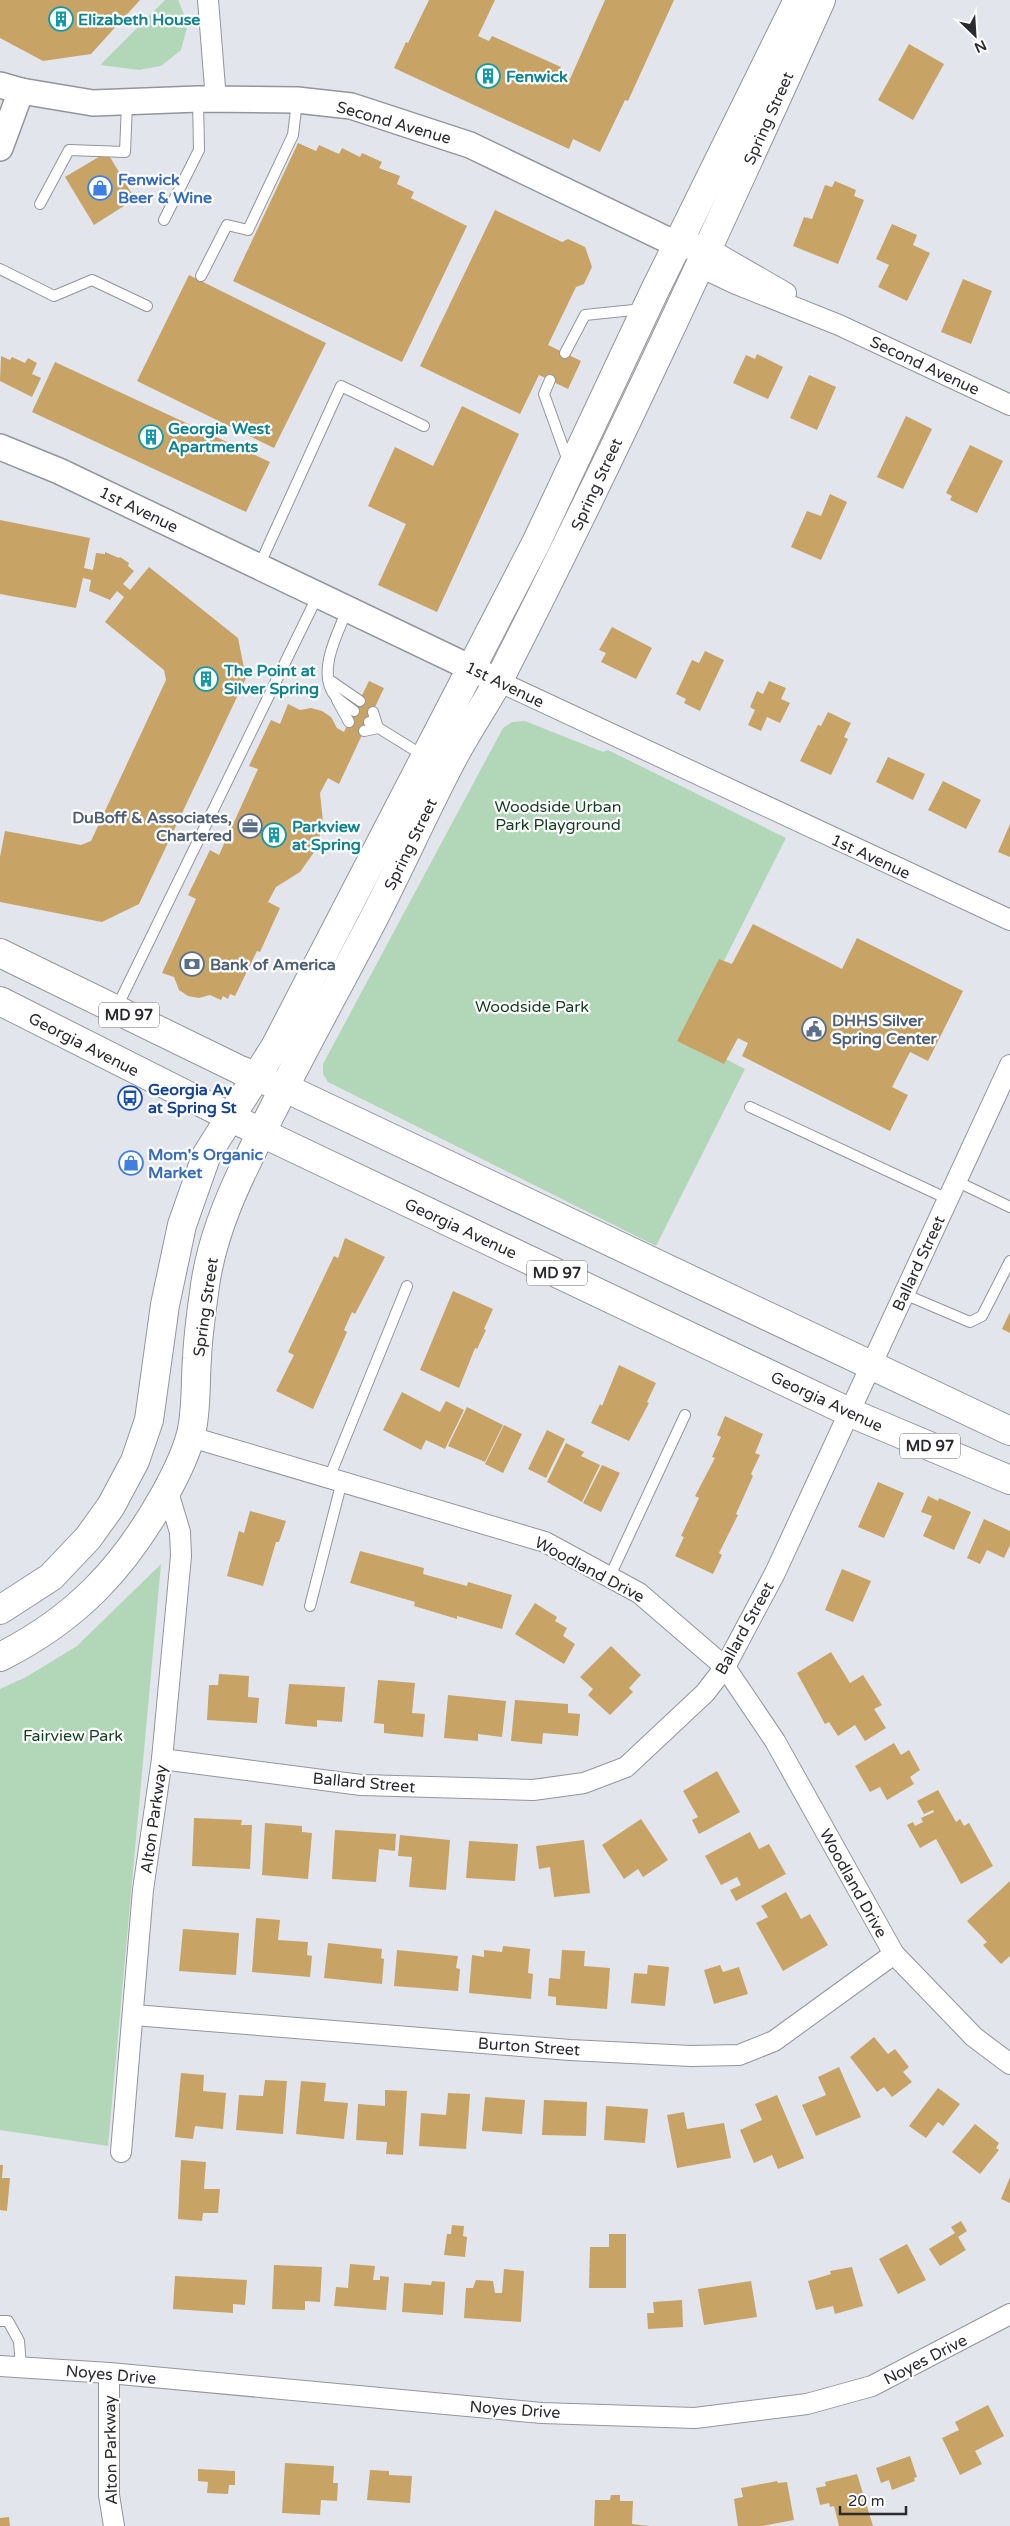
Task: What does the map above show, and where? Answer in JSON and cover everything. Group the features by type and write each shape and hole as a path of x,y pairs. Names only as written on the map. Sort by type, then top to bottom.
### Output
{"main road":[{"name":"Spring Street","path":"0,1610 51,1577 88,1538 111,1506 135,1461 149,1420 165,1305 182,1225 207,1154 258,1077 424,756 472,668 536,542 647,308 798,0"},
{"name":"Spring Street","path":"0,1657 56,1624 81,1605 106,1580 128,1552 167,1489 191,1437 195,1409 197,1359 204,1286 220,1224 244,1167 368,930 454,756 498,681 567,546 821,0"},
{"name":"MD 97","path":"3,958 116,1009 1010,1431"},
{"name":"Georgia Avenue","path":"0,1001 262,1133 850,1413 1010,1480"}],"street":[{"path":"207,100 208,0"},
{"path":"0,148 11,88"},
{"name":"Second Avenue","path":"11,88 94,103 297,100 351,106 470,145 703,257 736,284 839,325 1010,405"},
{"name":"1st Avenue","path":"0,447 59,471 498,681 1010,920"},
{"name":"Ballard Street","path":"162,1759 361,1785 534,1790 584,1783 626,1767 705,1694 725,1667 775,1573 1010,1065"},
{"name":"Woodland Drive","path":"191,1437 545,1542 639,1592 725,1667 775,1741 894,1954 974,2037 1010,2064"},
{"name":"Alton Parkway","path":"121,2152 143,1890 162,1759 181,1556 180,1532 167,1489"},
{"name":"Burton Street","path":"134,2015 570,2050 691,2056 740,2055 774,2041 894,1954"},
{"name":"Noyes Drive","path":"0,2366 109,2373 542,2412 695,2418 807,2404 872,2386 1010,2314"},
{"name":"Alton Parkway","path":"109,2373 109,2495 114,2526"}],"lane":[{"path":"164,220 199,150 207,100"},
{"path":"200,276 227,225 248,230 294,135 297,100"},
{"path":"40,204 69,150 125,152 127,104"},
{"path":"0,270 54,296 92,280 147,306"},
{"path":"565,353 585,315 647,308"},
{"path":"550,380 544,394 570,470"},
{"path":"259,566 341,386 424,426"},
{"path":"116,1009 318,595"},
{"path":"347,609 333,647 327,678 349,722"},
{"path":"327,678 360,701"},
{"path":"334,694 354,711"},
{"path":"368,722 424,756"},
{"path":"750,1107 952,1190 1010,1207"},
{"path":"904,1294 970,1322 982,1316 1010,1261"},
{"path":"310,1606 336,1479 407,1286"},
{"path":"610,1576 685,1415"},
{"path":"0,2321 8,2322 19,2341 21,2367"}],"green space":[{"path":"165,0 178,0 188,24 181,50 161,66 139,70 100,65"},
{"name":"Woodside Park","path":"525,721 603,752 608,750 786,838 685,1038 745,1069 656,1246 328,1082 323,1074 323,1064 503,728 512,722"},
{"name":"Fairview Park","path":"161,1564 108,2146 0,2130 0,1689 26,1677 77,1646"}],"building":[{"name":"Elizabeth House","path":"0,0 140,0 91,54 43,61 0,38"},
{"name":"Fenwick","path":"429,0 495,0 478,36 489,41 492,36 561,67 558,73 570,79 605,0 674,0 628,101 625,100 600,152 573,139 569,149 394,68"},
{"path":"909,44 944,64 913,120 878,100"},
{"path":"298,143 316,151 319,145 339,154 342,148 360,157 362,153 382,162 379,168 400,176 397,184 414,192 411,198 467,226 402,362 233,281"},
{"name":"Fenwick Beer & Wine","path":"107,152 135,199 94,225 65,177"},
{"path":"835,181 856,190 854,196 864,200 838,264 793,246 804,217 812,219 825,185 832,187"},
{"path":"495,210 562,242 568,239 585,247 592,267 584,284 576,287 548,345 581,361 568,389 539,375 520,414 420,366"},
{"path":"892,224 917,235 913,245 930,253 907,301 878,287 889,265 876,259"},
{"path":"189,275 326,343 274,448 137,381"},
{"path":"963,279 992,291 971,344 941,332"},
{"path":"757,354 783,367 768,399 733,383 746,355 755,359"},
{"path":"1,356 10,360 12,357 25,363 28,358 37,363 32,374 41,378 32,397 0,381"},
{"name":"Georgia West Apartments","path":"55,362 270,462 246,512 32,412"},
{"path":"809,375 836,387 817,430 790,418"},
{"path":"462,406 519,434 437,612 378,585 406,524 368,506 395,447 433,466"},
{"path":"906,416 932,429 903,489 877,477"},
{"path":"970,445 1003,461 977,513 950,500 952,496 946,493"},
{"path":"830,494 847,502 821,560 791,547 807,511 821,516"},
{"path":"0,520 90,538 84,568 93,570 96,553 105,554 105,552 120,557 129,563 128,566 134,571 123,584 130,590 149,567 238,638 246,678 139,904 102,922 0,902 0,857 5,831 81,845 91,841 166,680 164,670 105,622 124,597 117,591 110,600 89,591 91,580 83,578 76,608 0,594"},
{"path":"612,627 652,648 636,679 601,662 606,653 599,650"},
{"path":"705,651 724,660 700,711 684,703 686,699 676,694 692,660 699,663"},
{"name":"Parkview at Spring","path":"369,681 384,688 339,784 328,778 320,793 323,822 317,848 300,872 276,887 268,902 280,908 260,952 257,951 235,996 230,994 228,999 223,996 221,1000 210,995 199,998 188,996 179,990 174,977 162,973 196,899 188,895 210,850 219,855 258,769 249,766 271,720 280,724 288,704 300,710 311,708 322,711 331,717 337,728 344,732"},
{"path":"769,681 786,688 781,699 790,703 780,723 767,717 761,731 748,725 755,710 750,707 757,691 763,694"},
{"path":"828,712 851,723 844,737 848,739 831,775 800,761 818,725 821,726"},
{"path":"888,757 925,774 913,800 876,782"},
{"path":"943,781 981,800 966,829 928,810"},
{"path":"1010,824 1010,857 998,852"},
{"name":"DHHS Silver Spring Center","path":"753,924 842,969 857,938 963,991 928,1061 910,1052 892,1087 908,1095 890,1131 742,1056 748,1043 738,1038 724,1064 677,1041 719,959 732,964"},
{"path":"345,1238 385,1257 355,1314 352,1312 344,1330 347,1332 313,1409 276,1391 294,1355 288,1352 334,1256 338,1258"},
{"path":"453,1291 493,1309 484,1329 486,1330 477,1349 475,1348 459,1388 420,1370"},
{"path":"1010,1312 1010,1333 1002,1329"},
{"path":"619,1365 656,1383 647,1402 649,1403 629,1441 591,1423 600,1404 602,1406"},
{"path":"402,1392 440,1412 446,1401 464,1410 445,1449 426,1440 421,1450 383,1430"},
{"path":"467,1407 503,1425 485,1462 448,1446"},
{"path":"725,1416 763,1434 755,1453 760,1455 751,1474 753,1476 736,1514 738,1515 719,1553 722,1555 713,1574 675,1556 684,1537 681,1536 699,1498 695,1496 715,1458 712,1457 721,1437 717,1435"},
{"path":"504,1425 522,1434 503,1473 485,1464"},
{"path":"547,1430 565,1439 546,1478 528,1469"},
{"path":"566,1443 584,1452 581,1456 600,1465 582,1502 547,1482"},
{"path":"602,1465 620,1473 601,1512 583,1503"},
{"path":"878,1482 904,1493 884,1538 858,1527"},
{"path":"928,1496 938,1501 939,1498 971,1512 954,1550 923,1536 932,1516 921,1512"},
{"path":"250,1511 286,1521 279,1542 276,1542 263,1586 227,1576 239,1531 244,1533"},
{"path":"984,1519 1010,1531 1010,1545 1004,1558 987,1550 980,1564 967,1558"},
{"path":"360,1551 424,1568 423,1574 467,1586 468,1582 512,1595 502,1629 457,1616 457,1619 414,1606 415,1602 350,1583"},
{"path":"842,1569 871,1581 853,1622 825,1610"},
{"path":"535,1603 557,1617 555,1621 567,1628 563,1636 575,1644 564,1664 515,1634"},
{"path":"611,1646 641,1675 629,1688 633,1692 610,1715 588,1695 593,1689 580,1677"},
{"path":"831,1652 850,1683 863,1675 882,1705 874,1709 886,1728 865,1741 855,1725 838,1736 829,1722 825,1724 797,1673"},
{"path":"219,1674 249,1676 248,1697 259,1698 257,1723 207,1720 209,1685 218,1685"},
{"path":"378,1680 415,1683 412,1713 425,1714 423,1737 384,1733 384,1724 374,1723"},
{"path":"289,1684 345,1687 342,1722 317,1720 317,1727 285,1724"},
{"path":"448,1695 506,1701 502,1737 478,1734 478,1741 444,1738"},
{"path":"515,1700 568,1704 568,1713 580,1714 578,1736 543,1733 542,1744 511,1741"},
{"path":"894,1743 901,1755 909,1750 920,1770 910,1777 914,1784 887,1800 880,1787 870,1792 855,1766"},
{"path":"717,1771 740,1812 699,1834 692,1820 698,1817 683,1791"},
{"path":"938,1790 956,1822 960,1819 964,1826 969,1823 993,1866 961,1884 936,1839 920,1848 907,1825 913,1822 915,1826 923,1822 921,1818 934,1812 933,1810 924,1814 917,1801"},
{"path":"194,1818 242,1820 241,1825 252,1825 250,1869 192,1866"},
{"path":"641,1819 668,1860 643,1877 638,1869 624,1879 602,1845"},
{"path":"265,1823 302,1826 302,1832 312,1833 308,1879 262,1875"},
{"path":"335,1830 396,1834 395,1851 379,1849 376,1882 332,1879"},
{"path":"750,1832 759,1849 769,1844 786,1874 736,1901 730,1890 741,1885 737,1877 721,1885 705,1856"},
{"path":"400,1835 450,1840 446,1890 409,1887 412,1857 398,1856"},
{"path":"584,1840 590,1893 554,1897 550,1867 539,1869 536,1846"},
{"path":"469,1841 518,1844 515,1881 466,1878"},
{"path":"1010,1881 1010,1956 1001,1964 983,1945 987,1942 967,1921"},
{"path":"786,1892 801,1919 810,1914 828,1945 783,1971 756,1923 768,1917 761,1906"},
{"path":"256,1918 280,1920 278,1940 308,1942 307,1955 312,1956 310,1977 252,1972"},
{"path":"183,1929 239,1933 236,1975 179,1971"},
{"path":"328,1943 382,1949 381,1958 384,1959 382,1984 324,1978"},
{"path":"503,1946 530,1949 528,1973 533,1974 531,1999 469,1993 472,1955 484,1957 484,1950 502,1952"},
{"path":"397,1950 458,1956 456,1968 460,1969 458,1991 394,1986"},
{"path":"562,1950 585,1951 584,1966 610,1968 607,2009 556,2005 556,1997 548,1996 549,1978 560,1979"},
{"path":"648,1965 669,1967 665,2006 631,2003 634,1973 647,1974"},
{"path":"720,1965 723,1972 739,1967 748,1994 714,2004 704,1970"},
{"path":"874,2037 888,2054 895,2049 909,2067 903,2072 912,2082 892,2097 884,2087 877,2092 850,2057"},
{"path":"839,2067 861,2117 816,2136 802,2105 826,2095 818,2077"},
{"path":"181,2073 204,2075 203,2091 226,2093 223,2129 195,2126 193,2139 175,2137"},
{"path":"265,2080 287,2081 283,2134 236,2130 239,2095 263,2096"},
{"path":"301,2081 326,2083 324,2101 348,2103 344,2139 296,2134"},
{"path":"938,2088 960,2104 943,2126 938,2122 926,2138 909,2126"},
{"path":"385,2090 407,2091 403,2155 386,2154 387,2142 356,2140 358,2104 385,2106"},
{"path":"448,2093 470,2094 466,2149 419,2146 421,2113 446,2115"},
{"path":"777,2095 804,2158 778,2169 772,2155 754,2163 740,2130 762,2120 755,2104"},
{"path":"485,2097 525,2100 522,2134 482,2131"},
{"path":"544,2100 587,2102 586,2136 542,2135"},
{"path":"606,2106 648,2109 645,2143 604,2140"},
{"path":"684,2112 687,2129 724,2123 731,2158 677,2168 667,2115"},
{"path":"975,2124 999,2143 996,2148 999,2150 980,2174 952,2152"},
{"path":"181,2160 206,2162 204,2189 220,2189 218,2213 203,2213 202,2221 178,2219"},
{"path":"0,2165 3,2165 2,2178 10,2178 7,2211 0,2210"},
{"path":"1010,2177 1010,2203 1001,2199"},
{"path":"961,2221 967,2231 958,2237 966,2250 940,2266 929,2249 955,2233 951,2227"},
{"path":"452,2225 464,2226 463,2236 467,2237 465,2257 444,2255 447,2234 451,2234"},
{"path":"609,2234 626,2234 626,2288 589,2288 590,2247 609,2247"},
{"path":"907,2244 926,2280 898,2294 879,2259"},
{"path":"350,2264 375,2266 373,2280 380,2280 380,2276 389,2277 386,2310 334,2306 336,2287 348,2288"},
{"path":"274,2265 322,2267 320,2302 305,2301 305,2310 272,2309"},
{"path":"852,2267 863,2306 835,2314 833,2306 816,2310 808,2281 831,2274 830,2271"},
{"path":"504,2269 524,2271 521,2322 464,2318 466,2288 473,2288 476,2280 493,2281 495,2293 502,2293"},
{"path":"175,2276 247,2280 245,2305 233,2304 233,2313 173,2309"},
{"path":"432,2281 445,2282 443,2315 402,2312 404,2283 431,2285"},
{"path":"751,2281 757,2317 704,2325 698,2289"},
{"path":"682,2300 683,2327 648,2329 647,2313 654,2313 653,2302"},
{"path":"988,2405 1004,2436 975,2451 982,2464 960,2475 942,2438 959,2430 955,2422"},
{"path":"910,2456 917,2477 914,2478 915,2481 892,2490 889,2480 881,2483 876,2468"},
{"path":"285,2463 334,2466 333,2483 338,2483 337,2501 321,2500 320,2515 282,2513"},
{"path":"198,2469 235,2471 235,2485 229,2485 228,2494 207,2493 208,2482 198,2481"},
{"path":"370,2470 389,2471 389,2475 412,2476 410,2503 367,2500"},
{"path":"857,2474 873,2526 839,2526 834,2506 830,2507 829,2503 820,2505 816,2488 826,2486 825,2482"},
{"path":"777,2481 778,2483 787,2482 794,2520 762,2526 738,2526 734,2499 743,2497 741,2488"},
{"path":"611,2495 620,2495 620,2501 633,2501 632,2524 650,2526 594,2526 595,2500 610,2500"},
{"path":"9,2517 10,2526 0,2526 0,2518"}],"place":[{"name":"Elizabeth House","path":"61,19"},
{"name":"Fenwick","path":"488,76"},
{"name":"Fenwick Beer & Wine","path":"100,188"},
{"name":"Georgia West Apartments","path":"151,437"},
{"name":"The Point at Silver Spring","path":"206,679"},
{"name":"DuBoff & Associates, Chartered","path":"250,826"},
{"name":"Parkview at Spring","path":"274,835"},
{"name":"Bank of America","path":"192,964"},
{"name":"DHHS Silver Spring Center","path":"814,1029"},
{"name":"Georgia Av at Spring St","path":"130,1098"},
{"name":"Mom's Organic Market","path":"131,1163"}],"park label":[{"name":"Woodside Urban Park Playground","path":"558,815"}]}
